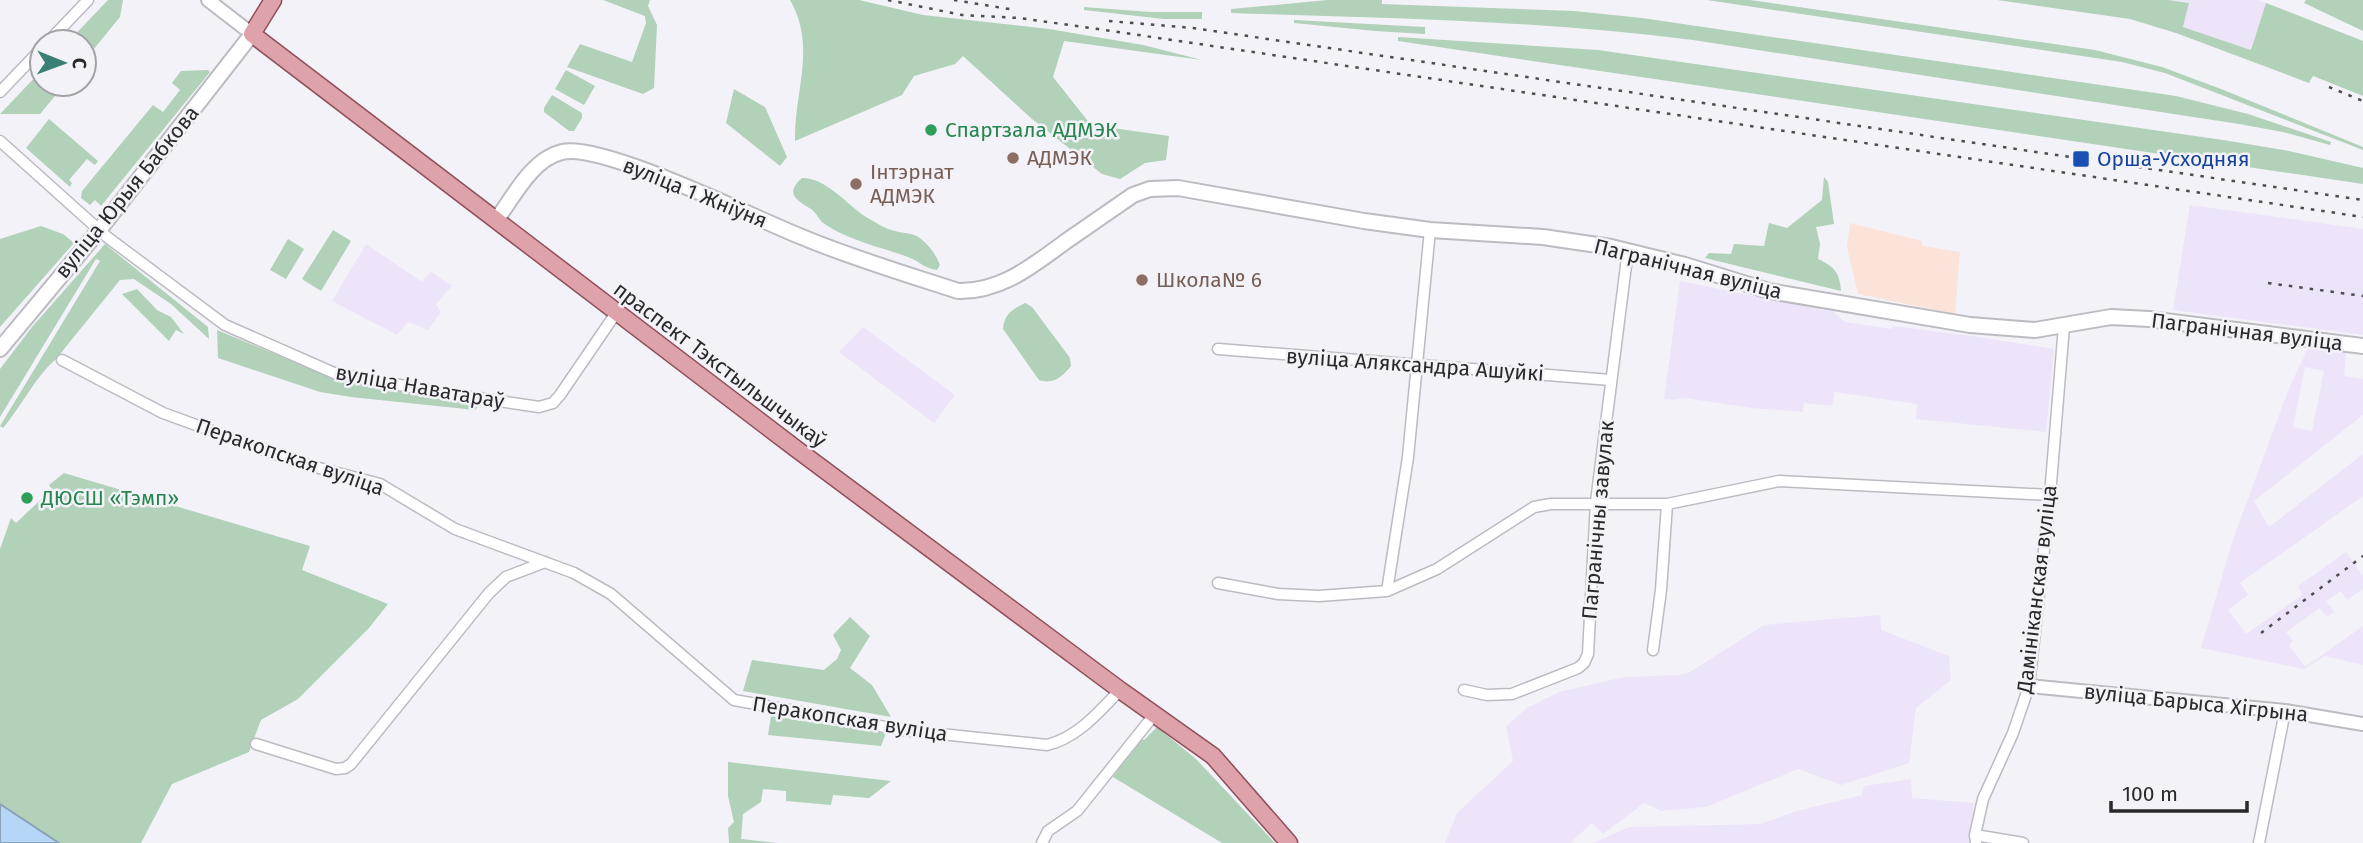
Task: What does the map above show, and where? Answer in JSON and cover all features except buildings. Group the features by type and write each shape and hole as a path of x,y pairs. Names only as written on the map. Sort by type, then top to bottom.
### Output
{"main road":[{"path":"252,34 273,0"},
{"name":"праспект Тэкстыльшчыкаў","path":"252,34 497,219 616,313 1120,691 1213,756 1289,843"},
{"name":"вуліца Юрыя Бабкова","path":"0,349 100,229 252,34"},
{"name":"вуліца 1 Жніўня","path":"497,219 536,166 549,157 575,149 637,167 803,238 917,277"},
{"name":"Пагранічная вуліца","path":"917,277 958,291 982,290 999,285 1030,268 1133,195 1160,187 1351,219 1430,229 1543,237 1628,250 1769,290 1970,325 2027,330 2111,317 2149,319 2363,346"}],"street":[{"path":"61,28 88,0"},
{"name":"праспект Тэкстыльшчыкаў","path":"208,0 252,34"},
{"path":"0,92 28,63"},
{"name":"вуліца Наватараў","path":"0,141 100,229 213,317 334,373 539,407 552,403 616,313"},
{"path":"1387,591 1408,457 1430,229"},
{"name":"Пагранічны завулак","path":"1464,690 1487,695 1512,694 1578,668 1588,654 1597,502 1628,250"},
{"name":"Дамініканская вуліца","path":"1975,839 1983,799 2013,733 2029,686 2050,495 2064,326"},
{"name":"вуліца Аляксандра Ашуйкі","path":"1219,349 1611,380"},
{"name":"Перакопская вуліца","path":"62,360 163,413 300,463 380,484 455,529 574,573 611,594 734,700 902,730 1047,745 1062,741 1076,732 1120,691"},
{"path":"1218,583 1278,594 1319,596 1387,591 1437,569 1534,507 1564,502 1667,504 1779,481 2050,495"},
{"path":"1653,650 1661,590 1667,504"},
{"path":"256,744 336,769 345,768 489,593 506,577 545,562"},
{"name":"вуліца Барыса Хігрына","path":"2029,686 2285,711 2363,724"},
{"path":"2259,843 2285,711"},
{"path":"1042,843 1048,831 1077,811 1154,715"},
{"path":"1975,839 2023,843"}],"shaded area":[{"path":"2169,0 2258,0 2266,3 2252,50 2183,27 2189,3"},
{"path":"2190,205 2363,229 2363,335 2173,310"},
{"path":"1850,223 1922,241 1922,246 1960,252 1955,314 1858,294 1847,247"},
{"path":"366,244 422,282 431,272 452,286 436,304 441,312 428,330 408,322 397,335 332,301"},
{"path":"1680,281 1834,312 1845,322 1979,337 2054,349 2046,432 1916,419 1917,404 1835,392 1832,406 1804,403 1803,412 1685,398 1664,399"},
{"path":"863,327 955,395 934,423 839,352"},
{"path":"2309,346 2363,352 2346,353 2344,376 2363,379 2363,415 2254,501 2269,527 2363,454 2363,496 2240,583 2248,595 2228,610 2246,634 2302,595 2298,586 2346,552 2363,576 2363,589 2347,600 2341,591 2326,601 2334,612 2327,617 2320,608 2286,632 2293,641 2289,645 2305,667 2363,626 2363,665 2325,656 2304,669 2201,648 2233,539 2290,386","holes":["2305,367 2324,371 2312,431 2293,427"]},
{"path":"1880,615 1881,630 1949,656 1951,680 1916,708 1909,763 1841,785 1798,769 1706,807 1661,811 1644,803 1603,834 1592,823 1570,843 1445,843 1457,813 1513,761 1506,726 1527,708 1559,692 1624,677 1690,672 1764,625"},
{"path":"1911,779 1912,798 1974,803 1970,843 1593,843 1629,827 1760,824 1797,811 1862,795 1864,786"}],"green space":[{"path":"108,0 123,0 120,17 98,44 98,28 81,28"},
{"path":"603,0 650,0 648,6 657,25 654,88 643,94 567,67 580,44 632,62 646,23 645,16"},
{"path":"790,0 859,0 923,15 1049,29 1143,45 1202,60 1064,41 1053,77 1091,125 1169,136 1166,160 1145,163 1120,179 1102,174 1032,119 963,56 955,64 914,76 902,95 795,141 803,52 798,18"},
{"path":"1328,0 1382,0 1382,4 1574,11 1642,18 2176,96 2248,114 2331,142 2330,145 2239,124 1635,33 1404,18 1231,13 1231,9"},
{"path":"1707,0 1750,0 2095,50 2162,67 2221,89 2363,147 2363,150 2165,73 2122,62"},
{"path":"1997,0 2168,0 2189,3 2183,27 2251,50 2266,3 2363,41 2363,96 2313,76 2309,83 2176,33 2130,19"},
{"path":"2306,0 2363,0 2363,31 2304,3"},
{"path":"1084,7 1150,12 1202,12 1202,19 1164,19 1084,10"},
{"path":"1294,20 1425,27 1425,34 1294,23"},
{"path":"1398,37 1598,50 2223,140 2289,151 2363,168 2363,184 1398,41"},
{"path":"566,70 595,86 584,105 555,89"},
{"path":"181,71 210,72 101,206 95,200 90,205 81,198 82,191 153,105 163,112 180,90 172,83"},
{"path":"28,85 28,98 53,98 40,114 0,114"},
{"path":"734,89 765,107 787,157 780,166 726,123"},
{"path":"552,95 582,113 574,131 569,131 544,112"},
{"path":"49,119 98,161 95,165 87,159 69,180 72,183 70,187 26,148"},
{"path":"1824,177 1828,182 1834,224 1816,227 1820,244 1818,259 1835,271 1841,291 1705,258 1709,253 1731,254 1734,244 1764,246 1769,223 1787,228 1822,200"},
{"path":"802,178 820,182 866,217 884,227 918,237 937,258 940,265 937,270 908,257 856,240 826,225 794,196 794,188"},
{"path":"41,226 63,234 74,243 0,327 0,239"},
{"path":"333,230 351,241 321,291 302,279"},
{"path":"288,239 304,249 286,279 270,270"},
{"path":"105,244 208,327 209,339 171,304 134,279 120,280 41,375 3,428 0,426 100,261 96,259 0,417 0,369 32,327"},
{"path":"137,289 157,310 171,317 184,334 176,330 169,341 122,294"},
{"path":"1025,303 1032,307 1070,358 1071,366 1053,380 1039,380 1003,329 1005,319 1010,313"},
{"path":"217,330 328,376 354,383 481,403 475,410 320,392 218,358"},
{"path":"64,473 310,546 302,570 388,604 369,628 298,699 261,720 249,752 172,784 141,843 59,843 0,804 0,549 11,518 16,523 52,489 49,485"},
{"path":"850,617 870,636 850,668 872,685 891,717 743,691 752,660 824,670 837,659 841,650 833,635"},
{"path":"771,716 886,733 881,746 768,735"},
{"path":"1157,727 1196,759 1275,843 1222,843 1113,777 1140,739 1144,740"},
{"path":"728,762 891,781 869,798 833,795 831,805 786,801 786,791 763,789 761,802 743,814 741,839 777,843 729,843 728,828 734,822 728,796"}],"water":[{"path":"0,804 59,843 0,843"}],"railway":[{"path":"888,0 962,15 1019,18 1098,29 2363,217"},
{"path":"954,0 1015,10"},
{"path":"1109,21 1193,28 2363,200"},
{"path":"2329,87 2363,101"},
{"path":"2268,283 2363,296"},
{"path":"2261,633 2363,556"}],"place":[{"name":"Спартзала АДМЭК","path":"931,130"},
{"name":"АДМЭК","path":"1013,158"},
{"name":"Орша-Усходняя","path":"2081,159"},
{"name":"Інтэрнат АДМЭК","path":"856,184"},
{"name":"Школа№ 6","path":"1142,280"},
{"name":"ДЮСШ «Тэмп»","path":"27,498"}]}
